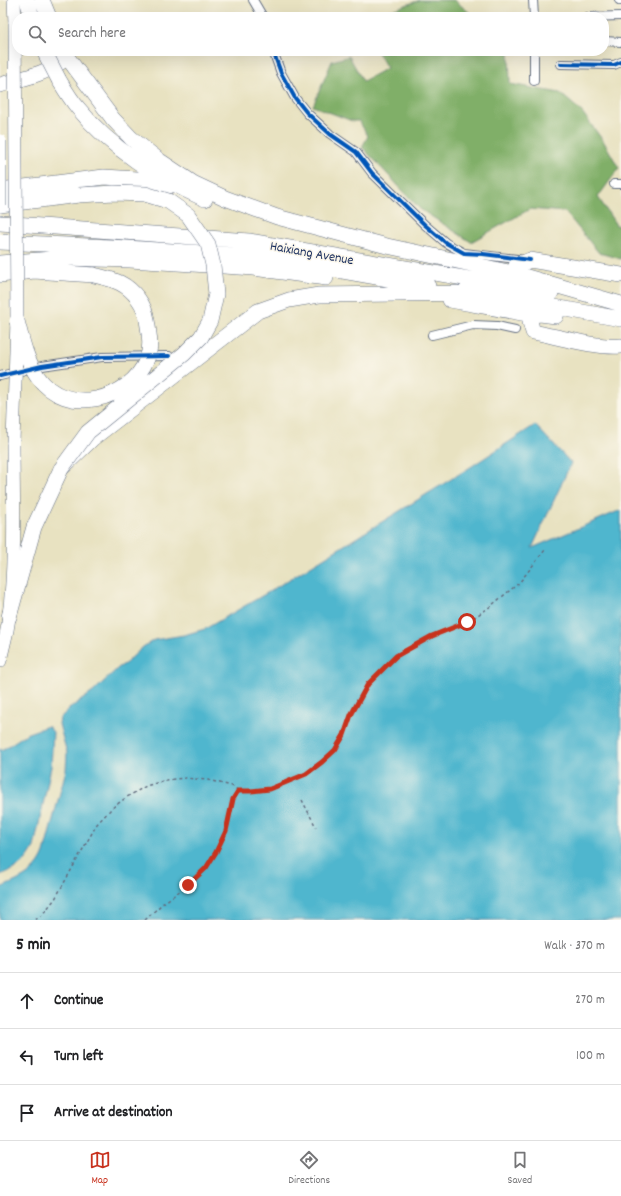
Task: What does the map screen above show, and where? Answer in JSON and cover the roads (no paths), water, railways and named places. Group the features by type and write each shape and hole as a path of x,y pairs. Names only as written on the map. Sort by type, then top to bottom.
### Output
{"highway":[{"path":"27,0 31,12"},
{"path":"42,0 47,12"},
{"path":"47,56 59,80 78,108 101,133 136,161 182,189 249,217 310,232 387,246 513,273 621,304"},
{"path":"0,74 31,70 62,56"},
{"path":"0,84 29,77 58,65 64,56"},
{"path":"66,56 113,119 131,138 160,161 193,183 225,198 277,217 387,246"},
{"path":"0,206 78,187 104,177 137,179 182,189"},
{"path":"0,190 78,187 114,193 145,194 168,201 188,215 208,244 213,265 216,294 210,321 201,337 184,354 88,432 61,469 34,527 9,617"},
{"name":"Haixiang Avenue","path":"0,224 249,241 621,304"},
{"name":"Haixiang Avenue","path":"0,242 111,247 263,257 412,284 476,293 621,320"},
{"path":"0,263 65,258 130,260 371,276"},
{"path":"513,273 516,266 530,260 621,274"},
{"path":"246,267 313,276 533,315 540,314 565,318 621,320"},
{"path":"0,275 34,271 94,275 120,283 137,296 147,316 150,337 148,358 139,373 125,388 108,397 86,400 68,398 52,391 39,378 28,361 17,321"},
{"path":"61,469 92,439 258,311 289,300 319,295 476,293"},
{"path":"508,310 520,323 533,332 606,346 621,346"},
{"path":"533,315 530,322 533,332"}],"main road":[{"path":"14,0 14,12"},
{"path":"0,661 9,617 14,523 13,442 17,321 14,56"},
{"path":"0,141 0,206"}],"street":[{"path":"253,0 260,12"},
{"path":"533,0 534,12"},
{"path":"609,16 621,16"},
{"path":"609,41 621,42"},
{"path":"275,56 281,73 307,113 330,134 356,152 372,173 425,225 446,243 464,253 530,260"},
{"path":"534,56 534,81"},
{"path":"561,64 614,65 621,62"},
{"path":"432,335 473,325 497,326 515,330"},
{"path":"0,376 42,366 102,357 169,356"}],"water":[{"path":"535,425 571,463 532,548 621,510 621,920 0,920 0,888 20,879 32,871 41,860 44,853 66,770 67,753 59,724 60,718 70,708 93,692 118,668 126,663 143,647 154,640 184,635 205,629 267,593 469,468"},
{"path":"48,726 53,732 51,767 34,847 27,858 20,865 0,875 0,749 2,750 28,733"}]}
